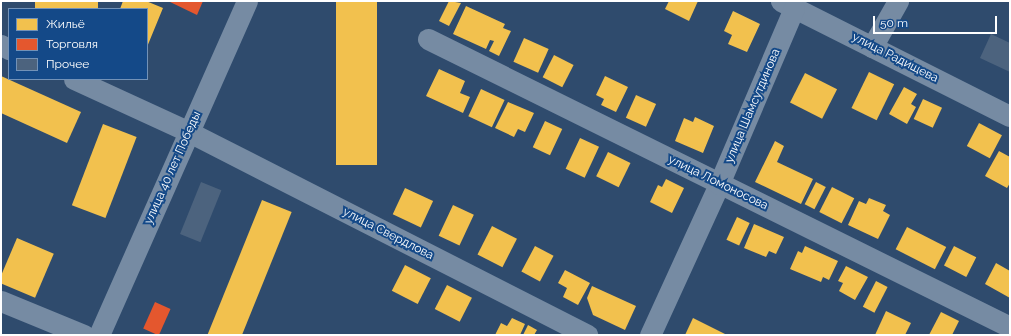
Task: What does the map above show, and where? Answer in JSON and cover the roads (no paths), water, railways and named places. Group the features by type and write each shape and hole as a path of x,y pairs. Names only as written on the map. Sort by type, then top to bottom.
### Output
{"street":[{"name":"улица 40 лет Победы","path":"99,334 247,1"},
{"path":"872,47 898,1"},
{"name":"улица Радищева","path":"788,4 1010,116"},
{"name":"улица Шамсутдинова","path":"650,335 719,184 788,4"},
{"name":"улица Ломоносова","path":"428,39 1010,327"},
{"name":"улица Свердлова","path":"76,80 189,132 587,335"},
{"path":"1,301 99,334"}]}
